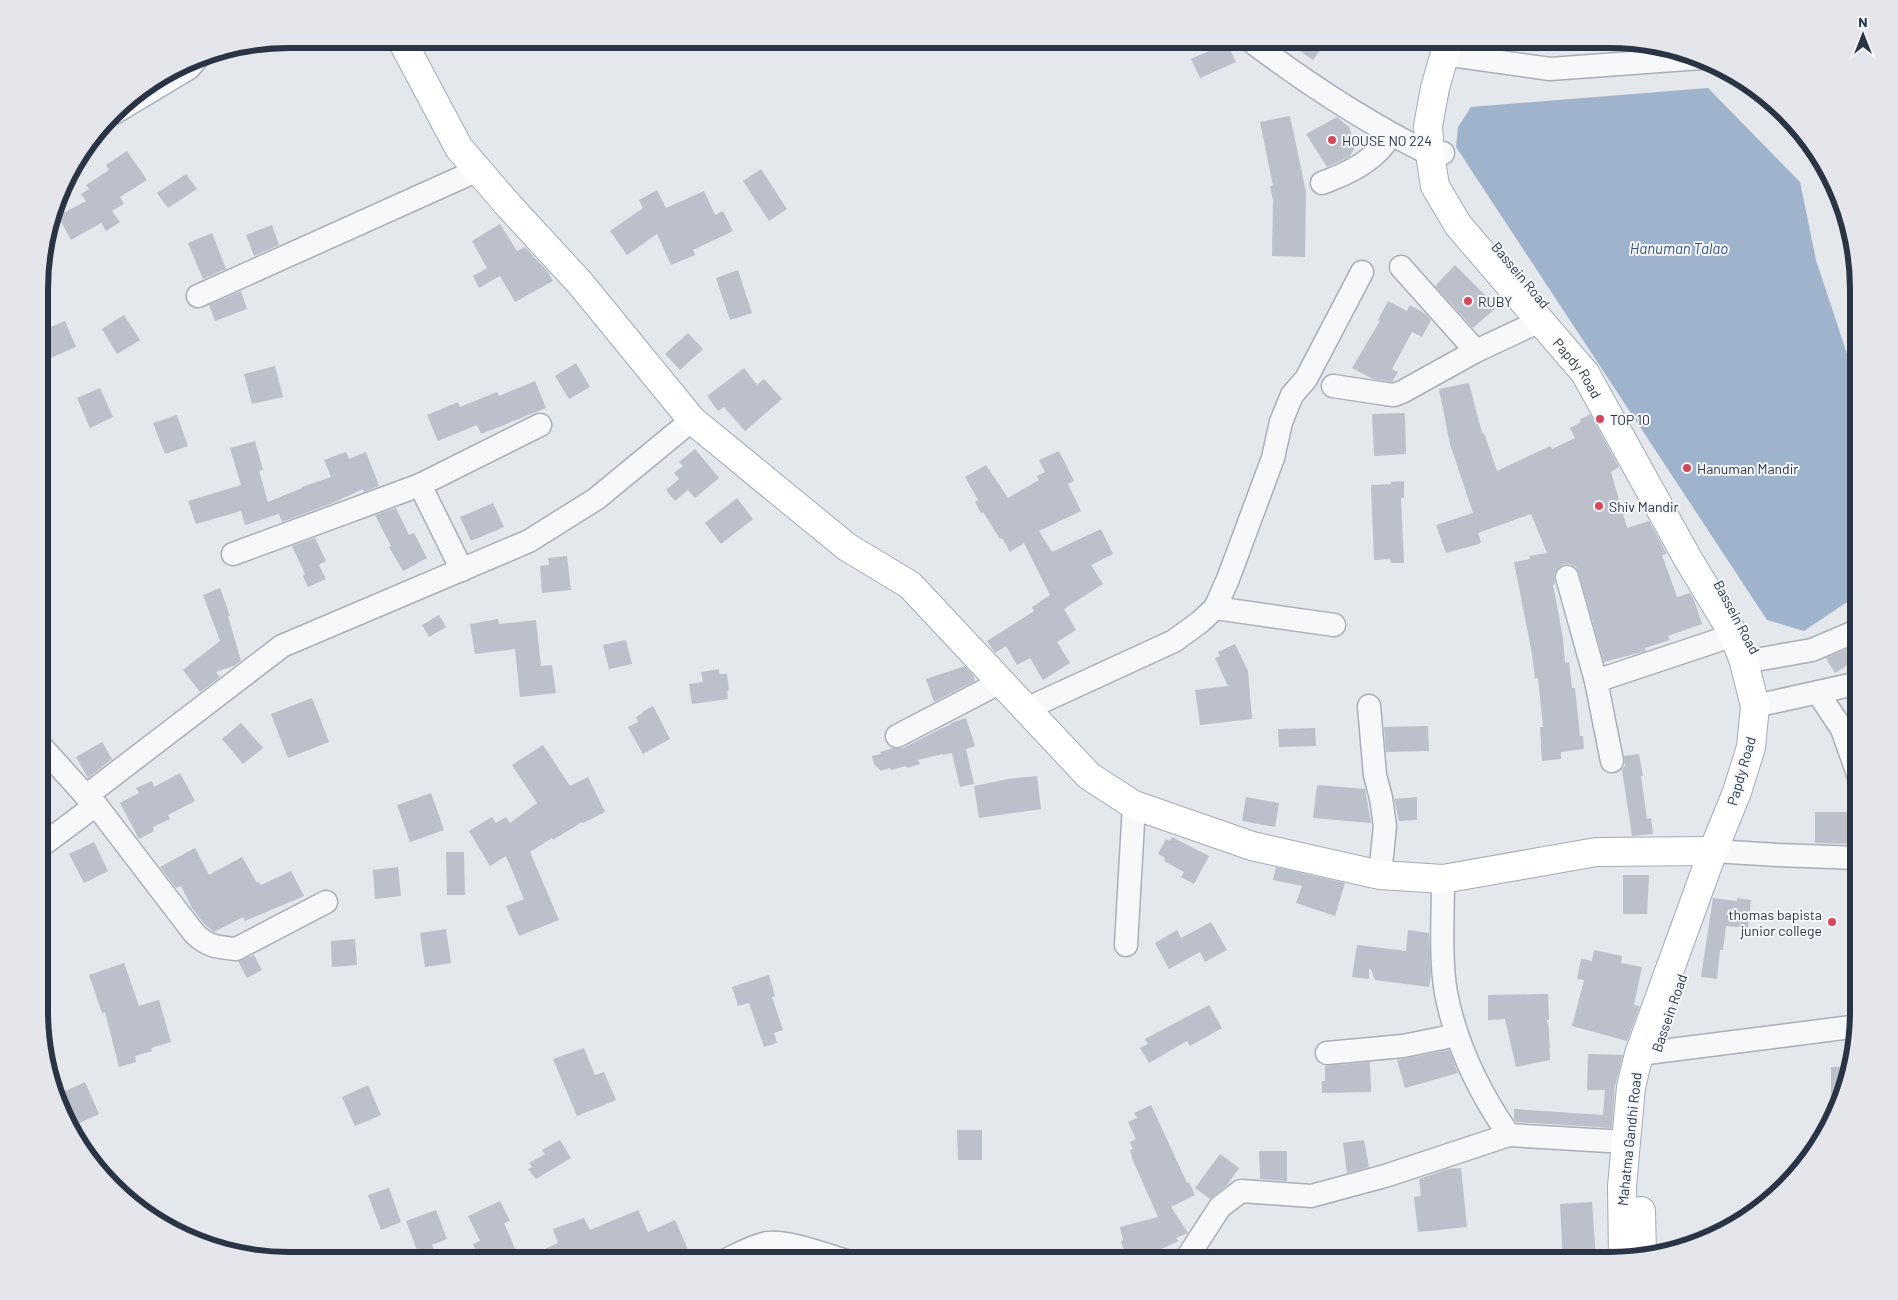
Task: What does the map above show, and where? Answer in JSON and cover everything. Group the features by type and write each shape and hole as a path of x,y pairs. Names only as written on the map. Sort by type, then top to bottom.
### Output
{"main road":[{"path":"406,48 460,148 509,206 580,283 692,420 847,547 910,585 1089,776 1134,805 1252,846 1380,875 1443,879 1596,852 1720,851"},
{"name":"Bassein Road","path":"1453,48 1435,88 1428,126 1436,154 1496,246 1559,320 1603,377 1746,631 1752,661"},
{"name":"Papdy Road","path":"1436,154 1436,186 1458,225 1584,373 1688,559 1752,661 1762,705 1720,851"},
{"name":"Mahatma Gandhi Road","path":"1623,1252 1622,1186 1631,1087 1647,1053 1720,851"},
{"name":"Bassein Road","path":"1642,1250 1640,1186 1647,1053"}],"street":[{"path":"1261,48 1359,115 1391,134 1436,154"},
{"path":"1457,48 1550,69 1684,59"},
{"path":"151,91 183,72"},
{"path":"1322,183 1353,171 1384,146 1391,134"},
{"path":"198,296 478,170"},
{"path":"1401,266 1476,351"},
{"path":"1026,708 1174,641 1200,622 1215,608 1228,579 1273,458 1281,422 1292,395 1306,379 1362,272"},
{"path":"1333,386 1394,394 1402,392 1476,351 1540,320"},
{"path":"48,840 91,800 282,646 529,541 596,499 692,420"},
{"path":"233,554 420,485 540,425"},
{"path":"420,485 462,570"},
{"path":"1567,577 1596,681 1612,762"},
{"path":"1215,608 1334,626"},
{"path":"1752,661 1812,650 1850,634"},
{"path":"1596,681 1734,635"},
{"path":"897,736 1001,682"},
{"path":"1762,705 1850,685"},
{"path":"1818,693 1842,729 1850,752"},
{"path":"1369,706 1375,775 1385,826 1380,875"},
{"path":"48,754 91,800 204,944 236,949 326,902"},
{"path":"1126,945 1134,805"},
{"path":"1720,851 1850,858"},
{"path":"1443,879 1446,992 1457,1035 1461,1049 1491,1109 1509,1135"},
{"path":"1647,1053 1850,1027"},
{"path":"1327,1053 1403,1046 1457,1035"},
{"path":"1191,1252 1220,1207 1242,1191 1311,1196 1386,1176 1509,1135 1626,1142"},
{"path":"744,1252 766,1243 778,1242 814,1252"}],"water":[{"name":"Hanuman Talao","path":"1708,88 1800,182 1816,260 1850,363 1850,600 1804,631 1767,620 1456,147 1458,127 1471,107"}],"building":[{"path":"1216,48 1229,48 1236,62 1200,78 1191,59"},
{"path":"1296,48 1322,48 1313,60"},
{"path":"1290,116 1306,192 1305,257 1272,256 1273,200 1270,186 1273,186 1260,122"},
{"name":"HOUSE NO 224","path":"1337,117 1349,127 1356,146 1349,157 1327,167 1306,134"},
{"path":"127,151 147,180 120,197 124,204 112,211 120,222 106,231 101,223 71,240 59,216 86,201 81,194 89,189 86,185 109,170 106,165"},
{"path":"761,169 787,209 769,221 743,181"},
{"path":"186,174 197,189 168,208 157,193"},
{"path":"657,190 666,208 704,191 715,215 723,211 733,231 693,250 695,255 671,265 657,234 627,255 610,231 643,208 639,200"},
{"path":"500,224 517,251 525,247 548,272 553,281 515,302 500,276 479,288 473,276 487,268 472,241"},
{"path":"272,225 279,245 254,256 246,235"},
{"path":"212,233 226,269 203,279 188,243"},
{"name":"RUBY","path":"1455,265 1497,307 1473,328 1435,286"},
{"path":"738,270 752,313 730,320 716,278"},
{"path":"241,291 247,309 215,321 209,305"},
{"path":"1388,301 1407,311 1410,305 1424,313 1431,320 1422,337 1412,332 1392,369 1398,372 1392,382 1373,379 1352,368 1380,321 1378,320"},
{"path":"124,315 140,340 117,354 102,329"},
{"path":"65,321 76,347 48,359 48,328"},
{"path":"688,333 703,349 680,370 665,354"},
{"path":"576,363 590,387 569,399 555,376"},
{"path":"275,366 283,397 252,404 244,374"},
{"path":"744,368 757,385 764,379 782,399 745,431 724,407 718,411 707,396"},
{"path":"535,381 546,408 481,434 477,425 438,441 427,415 458,402 460,407 497,392 499,396"},
{"path":"1469,383 1482,433 1484,433 1497,471 1550,446 1552,449 1575,438 1570,428 1590,414 1619,467 1611,472 1627,528 1649,521 1667,554 1662,555 1677,597 1690,593 1702,624 1668,636 1670,640 1645,648 1646,651 1604,662 1579,573 1576,567 1570,564 1564,564 1558,568 1554,574 1555,584 1553,585 1563,638 1565,663 1569,662 1572,688 1575,688 1580,736 1583,736 1584,749 1561,752 1561,759 1542,761 1540,727 1543,727 1538,678 1535,679 1514,562 1530,559 1529,556 1547,553 1531,514 1478,533 1481,542 1479,544 1446,553 1436,525 1473,513 1450,444 1439,389"},
{"path":"100,388 113,417 90,428 77,398"},
{"path":"1405,413 1406,454 1374,456 1372,414"},
{"path":"177,415 188,446 165,454 153,423"},
{"path":"255,441 263,470 259,471 268,502 331,477 324,460 346,452 349,459 366,452 379,486 364,492 363,489 282,522 279,514 245,525 241,511 196,524 188,501 241,485 230,448"},
{"path":"695,449 719,478 695,498 688,490 675,501 666,490 679,479 674,473 683,466 679,462"},
{"path":"1059,451 1074,481 1068,484 1081,511 1039,531 1052,552 1101,529 1113,554 1091,565 1103,584 1064,609 1076,630 1057,642 1070,663 1043,680 1030,658 1017,665 1006,646 995,653 987,641 1034,611 1032,607 1050,595 1024,543 1010,552 983,512 981,513 975,502 978,500 965,477 986,465 1008,498 1039,480 1037,476 1045,472 1039,460"},
{"path":"1404,481 1404,498 1401,498 1404,563 1391,563 1390,559 1374,560 1371,485"},
{"path":"737,498 753,519 721,544 705,523"},
{"path":"493,503 504,527 471,541 460,517"},
{"path":"396,508 409,535 414,533 427,558 403,571 389,547 391,546 375,515"},
{"path":"315,538 326,561 319,565 326,579 308,587 303,576 305,574 292,546"},
{"path":"567,556 571,590 542,593 540,566 549,565 548,558"},
{"path":"220,588 230,616 228,616 241,661 234,666 216,672 220,677 200,692 183,670 220,641 203,595"},
{"path":"439,615 446,627 429,637 422,625"},
{"path":"498,619 499,624 536,620 541,666 552,665 556,693 520,697 515,649 475,654 470,624"},
{"path":"626,640 632,664 609,669 603,645"},
{"path":"1235,644 1248,671 1252,719 1200,725 1195,690 1228,686 1215,658 1220,656 1218,652"},
{"path":"1850,648 1850,664 1835,673 1826,658"},
{"path":"965,666 973,675 975,681 934,702 926,679"},
{"path":"719,669 719,674 727,674 728,699 692,704 689,684 703,682 701,672"},
{"path":"312,698 329,742 288,758 271,714"},
{"path":"653,706 670,739 643,754 628,727 638,722 636,717"},
{"path":"966,718 975,746 966,749 974,784 960,787 952,753 918,760 920,764 907,768 906,766 881,771 874,764 872,756 881,754 880,752 893,748 903,748 951,723"},
{"path":"241,723 263,748 243,764 222,739"},
{"path":"1428,726 1429,751 1386,752 1384,727"},
{"path":"1315,728 1316,746 1279,747 1278,729"},
{"path":"102,742 112,759 88,778 76,757"},
{"path":"543,745 570,786 588,777 605,812 582,822 553,840 552,838 530,852 559,920 519,936 506,906 524,899 506,856 490,866 469,831 492,817 496,823 506,817 510,823 537,803 512,765"},
{"path":"1639,754 1647,819 1651,818 1653,834 1632,836 1622,770 1625,765 1624,756"},
{"path":"180,773 195,801 168,815 170,819 153,827 154,831 139,839 120,803 139,793 136,788 152,781 154,787"},
{"path":"1037,776 1041,809 979,818 974,786 1008,779"},
{"path":"1317,785 1365,789 1371,823 1313,818"},
{"path":"431,793 444,830 410,842 397,805"},
{"path":"1246,797 1279,803 1275,827 1242,821"},
{"path":"1417,797 1417,820 1399,821 1394,799"},
{"path":"1815,812 1850,812 1850,844 1815,843"},
{"path":"1172,837 1209,856 1194,884 1181,877 1184,872 1164,861 1165,858 1158,854 1166,839 1170,841"},
{"path":"94,842 108,871 84,883 69,854"},
{"path":"195,848 209,875 242,857 257,883 259,882 261,885 291,871 304,896 245,921 243,917 214,932 204,924 192,908 181,886 176,888 160,867"},
{"path":"446,852 464,852 465,895 447,895"},
{"path":"398,867 401,896 375,899 373,870"},
{"path":"1276,867 1345,883 1335,916 1296,903 1302,886 1273,880"},
{"path":"1623,875 1649,875 1647,914 1623,914"},
{"path":"1713,898 1737,901 1737,898 1751,900 1748,928 1726,926 1723,950 1720,950 1717,979 1701,977"},
{"path":"1211,922 1227,950 1205,962 1200,952 1169,969 1155,943 1177,930 1181,938"},
{"path":"446,929 451,963 425,967 420,933"},
{"path":"1408,930 1429,933 1431,975 1429,987 1375,980 1371,969 1369,969 1369,979 1352,977 1357,945 1406,951"},
{"path":"355,939 357,965 332,967 331,941"},
{"path":"1594,950 1622,956 1621,963 1642,967 1634,1005 1640,1006 1627,1041 1572,1026 1584,980 1577,979 1581,959 1592,961"},
{"path":"254,955 262,970 247,978 238,961"},
{"path":"124,963 139,1006 159,1000 171,1042 151,1048 152,1051 135,1056 136,1062 119,1067 105,1012 102,1013 89,975"},
{"path":"769,975 775,996 772,997 783,1030 774,1033 777,1043 764,1047 749,1003 738,1006 732,987"},
{"path":"1548,994 1549,1020 1547,1020 1550,1060 1516,1067 1505,1019 1488,1020 1488,995"},
{"path":"1209,1005 1222,1028 1190,1046 1187,1041 1149,1063 1140,1048 1148,1044 1145,1039"},
{"path":"584,1048 595,1075 604,1072 616,1100 577,1116 553,1059"},
{"path":"1449,1050 1458,1073 1405,1088 1397,1060"},
{"path":"1588,1054 1623,1055 1615,1086 1612,1128 1516,1122 1514,1119 1514,1109 1603,1115 1605,1090 1587,1090"},
{"path":"1370,1062 1371,1092 1322,1093 1322,1081 1325,1081 1325,1066"},
{"path":"1831,1067 1844,1067 1835,1096 1831,1096"},
{"path":"85,1082 99,1114 76,1125 62,1093"},
{"path":"368,1085 381,1115 355,1126 342,1097"},
{"path":"1151,1105 1187,1183 1189,1182 1195,1195 1171,1207 1188,1233 1176,1238 1179,1241 1154,1252 1124,1252 1121,1241 1123,1240 1120,1227 1158,1217 1131,1156 1130,1150 1133,1149 1130,1142 1136,1139 1128,1122 1137,1118 1134,1113"},
{"path":"957,1130 982,1130 982,1160 958,1160"},
{"path":"560,1140 571,1158 536,1179 528,1169 532,1167 529,1163 545,1154 542,1150"},
{"path":"1364,1140 1369,1167 1347,1173 1343,1143"},
{"path":"1259,1151 1287,1151 1287,1181 1260,1179"},
{"path":"1220,1154 1239,1168 1227,1185 1210,1199 1195,1188"},
{"path":"1461,1168 1467,1227 1418,1232 1414,1197 1421,1196 1419,1179 1447,1169"},
{"path":"389,1188 401,1222 381,1230 368,1195"},
{"path":"500,1201 510,1221 504,1223 517,1252 476,1252 473,1244 480,1241 468,1216"},
{"path":"1592,1202 1595,1252 1563,1252 1560,1204"},
{"path":"436,1210 447,1239 432,1245 435,1252 418,1252 406,1221"},
{"path":"638,1210 648,1232 675,1220 689,1252 601,1252 600,1250 596,1252 538,1252 558,1243 553,1229 584,1218 590,1230"}],"place":[{"name":"HOUSE NO 224","path":"1332,140"},
{"name":"RUBY","path":"1468,301"},
{"name":"TOP 10","path":"1600,419"},
{"name":"Hanuman Mandir","path":"1687,468"},
{"name":"Shiv Mandir","path":"1599,506"},
{"name":"thomas bapista junior college","path":"1832,922"}]}
